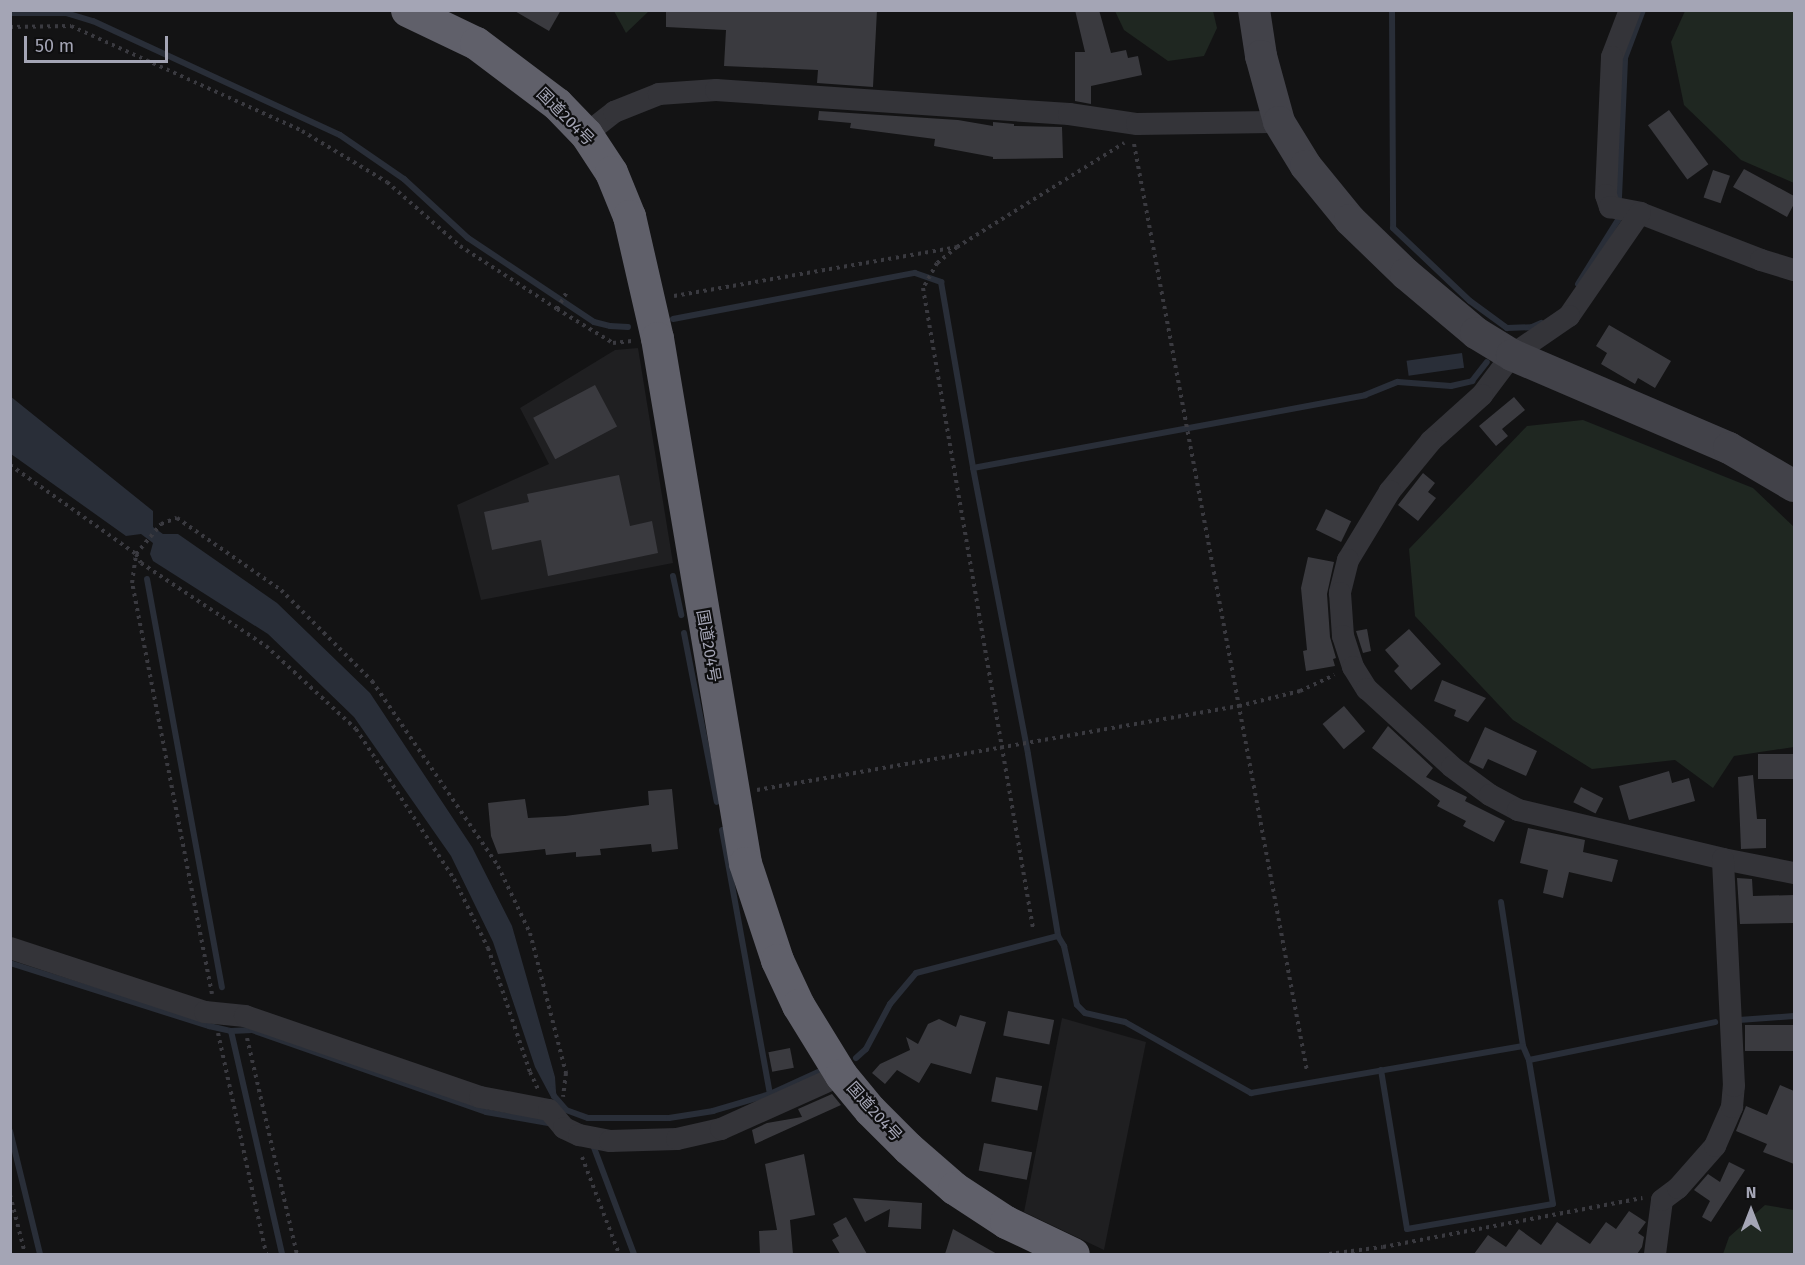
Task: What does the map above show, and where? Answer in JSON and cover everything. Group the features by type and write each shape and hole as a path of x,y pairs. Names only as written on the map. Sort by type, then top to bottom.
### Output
{"highway":[{"name":"国道204号","path":"407,10 476,43 557,104 586,134 612,172 629,216 657,338 745,863 777,960 798,1005 841,1075 870,1110 908,1148 954,1188 1006,1221 1073,1254"}],"street":[{"path":"1254,10 1261,56 1279,122 1305,166 1350,220 1406,274 1476,333 1512,355 1729,448 1794,486"},
{"path":"1630,10 1612,57 1606,195 1626,210 1794,270"},
{"path":"586,134 614,112 659,94 716,90 1069,114 1137,124 1279,122"},
{"path":"1626,210 1569,316 1512,355 1482,396 1431,441 1390,492 1348,560 1340,593 1343,636 1353,667 1367,689 1452,767 1490,795 1518,810 1677,846 1723,859 1794,873"},
{"path":"1655,1254 1662,1200 1678,1188 1715,1146 1732,1107 1734,1086 1723,859"},
{"path":"10,948 218,1015 245,1016 480,1097 562,1117 610,1141 677,1139 710,1132 841,1075"}],"path":[{"path":"10,27 71,26 302,131 387,182 460,246 613,343 657,338"},
{"path":"1033,928 923,288 937,263 957,247 1133,137 1307,1071"},
{"path":"649,301 957,247"},
{"path":"557,309 567,292"},
{"path":"10,465 136,554 141,563 266,646 356,729 454,879 488,948 530,1072 562,1117 579,1149 619,1254"},
{"path":"218,1015 210,988 132,583 136,554 161,524 177,518 282,590 372,681 498,866 530,933 566,1073 562,1117"},
{"path":"733,795 1239,706 1300,690 1353,667"},
{"path":"247,1037 297,1254"},
{"path":"218,1039 266,1254"},
{"path":"10,1195 24,1254"},
{"path":"1329,1254 1383,1247 1652,1196 1662,1200"}],"shaded area":[{"path":"614,11 649,11 626,33"},
{"path":"1115,11 1213,11 1217,28 1204,56 1168,61 1124,30"},
{"path":"1685,11 1794,11 1794,183 1741,160 1684,105 1671,42"},
{"path":"638,348 673,563 481,600 457,505 549,464 520,408 615,350"},
{"path":"1462,353 1464,368 1409,376 1407,361"},
{"path":"10,396 153,511 153,527 163,534 178,534 277,603 370,693 472,847 512,926 555,1077 556,1092 552,1099 535,1067 493,942 451,856 354,717 268,634 153,561 150,554 153,543 141,534 126,536 11,454"},
{"path":"1583,420 1753,488 1794,527 1794,747 1734,756 1713,788 1675,760 1592,769 1513,720 1415,616 1409,549 1527,426"},
{"path":"1062,1018 1146,1042 1104,1250 1024,1212"},
{"path":"1765,1205 1794,1210 1794,1254 1723,1254 1729,1237"}],"building":[{"path":"513,10 561,10 549,31"},
{"path":"877,10 873,87 817,83 818,70 724,66 726,30 666,27 666,11"},
{"path":"1075,10 1099,10 1111,53 1126,50 1128,58 1138,56 1142,75 1091,86 1091,104 1075,101 1075,52 1085,52"},
{"path":"1669,110 1708,164 1687,179 1648,125"},
{"path":"819,111 958,120 993,126 993,122 1014,124 1014,126 1062,127 1063,158 993,159 993,157 934,146 935,139 850,128 851,123 818,120"},
{"path":"1744,169 1794,196 1794,204 1787,217 1733,187"},
{"path":"1713,170 1730,176 1721,203 1704,197"},
{"path":"1609,325 1671,361 1655,388 1638,378 1635,384 1601,364 1607,353 1596,346"},
{"path":"595,385 617,426 555,459 533,418"},
{"path":"1514,397 1525,410 1502,429 1508,436 1496,446 1479,426"},
{"path":"1423,473 1435,483 1428,492 1436,498 1418,521 1398,505"},
{"path":"619,475 630,526 652,521 658,553 548,576 541,540 492,550 484,512 529,502 527,494"},
{"path":"1326,509 1351,521 1341,542 1316,530"},
{"path":"1308,557 1334,562 1327,594 1330,637 1336,658 1333,659 1335,666 1306,671 1303,651 1307,650 1301,588"},
{"path":"1367,629 1371,651 1363,653 1356,631"},
{"path":"1409,629 1441,664 1411,690 1394,671 1399,666 1385,650"},
{"path":"1442,680 1486,698 1468,722 1454,716 1456,710 1434,701"},
{"path":"1344,706 1365,731 1344,749 1323,724"},
{"path":"1388,726 1433,768 1426,777 1467,797 1465,801 1505,821 1494,842 1463,826 1466,821 1437,806 1440,801 1372,748"},
{"path":"1485,727 1537,751 1526,776 1488,759 1483,769 1469,762"},
{"path":"1758,754 1794,754 1794,779 1758,779"},
{"path":"1669,771 1672,783 1689,778 1695,801 1629,820 1619,786"},
{"path":"1753,775 1757,819 1766,819 1766,848 1741,849 1738,777"},
{"path":"1581,787 1603,798 1596,813 1573,802"},
{"path":"672,789 678,849 652,852 651,844 600,849 601,855 576,857 576,852 546,855 545,849 498,854 491,836 488,803 525,799 528,818 565,816 649,805 648,791"},
{"path":"1528,828 1585,840 1583,852 1618,860 1612,882 1569,872 1563,898 1543,893 1548,870 1520,863"},
{"path":"1737,878 1752,879 1753,896 1794,895 1794,923 1740,924"},
{"path":"1008,1011 1054,1020 1049,1045 1003,1036"},
{"path":"960,1015 986,1022 971,1074 931,1063 919,1083 897,1070 885,1084 872,1073 880,1064 910,1050 906,1037 918,1044 928,1024 939,1019 956,1027"},
{"path":"1745,1025 1794,1025 1794,1051 1745,1051"},
{"path":"790,1048 794,1068 772,1072 768,1052"},
{"path":"996,1077 1042,1086 1037,1111 991,1102"},
{"path":"1780,1085 1794,1091 1794,1164 1763,1152 1767,1144 1736,1131 1746,1106 1767,1115"},
{"path":"832,1094 841,1105 755,1144 752,1130 767,1123 802,1117 798,1109"},
{"path":"984,1143 1032,1152 1027,1180 979,1170"},
{"path":"804,1154 815,1215 790,1220 793,1254 760,1254 759,1231 777,1230 765,1164"},
{"path":"1729,1162 1745,1170 1711,1222 1702,1217 1710,1201 1694,1190 1708,1174 1720,1182"},
{"path":"853,1198 922,1203 921,1229 888,1227 890,1209 865,1222"},
{"path":"1629,1211 1646,1222 1638,1233 1644,1237 1642,1247 1637,1254 1474,1254 1488,1235 1506,1247 1519,1229 1541,1245 1557,1222 1590,1244 1606,1222 1616,1229"},
{"path":"846,1217 867,1254 840,1254 832,1240 839,1236 833,1224"},
{"path":"953,1229 997,1254 945,1254"}],"waterway":[{"path":"1392,10 1393,228 1470,301 1507,328 1532,327 1541,323"},
{"path":"1578,284 1618,220 1625,58 1643,10"},
{"path":"10,13 66,13 93,21 340,135 404,179 468,238 594,322 628,327"},
{"path":"673,319 915,273 941,282 973,468 1028,754 1058,936 1064,946 1077,1005 1085,1013 1125,1022 1251,1093 1523,1046"},
{"path":"973,468 1365,395 1398,382 1451,386 1472,381 1487,362"},
{"path":"673,576 681,615"},
{"path":"147,579 222,987"},
{"path":"684,633 717,802"},
{"path":"722,830 770,1094"},
{"path":"1501,902 1523,1046 1529,1060 1715,1022"},
{"path":"856,1058 866,1049 890,1004 916,973 1058,936"},
{"path":"10,963 209,1026 231,1031 252,1030 486,1112 554,1124"},
{"path":"1739,1020 1794,1016"},
{"path":"231,1031 282,1254"},
{"path":"1381,1070 1407,1229 1553,1204 1529,1060"},
{"path":"552,1089 554,1096 566,1110 588,1118 669,1118 713,1111 770,1094 818,1072"},
{"path":"10,1131 40,1254"},
{"path":"593,1145 634,1254"}]}
